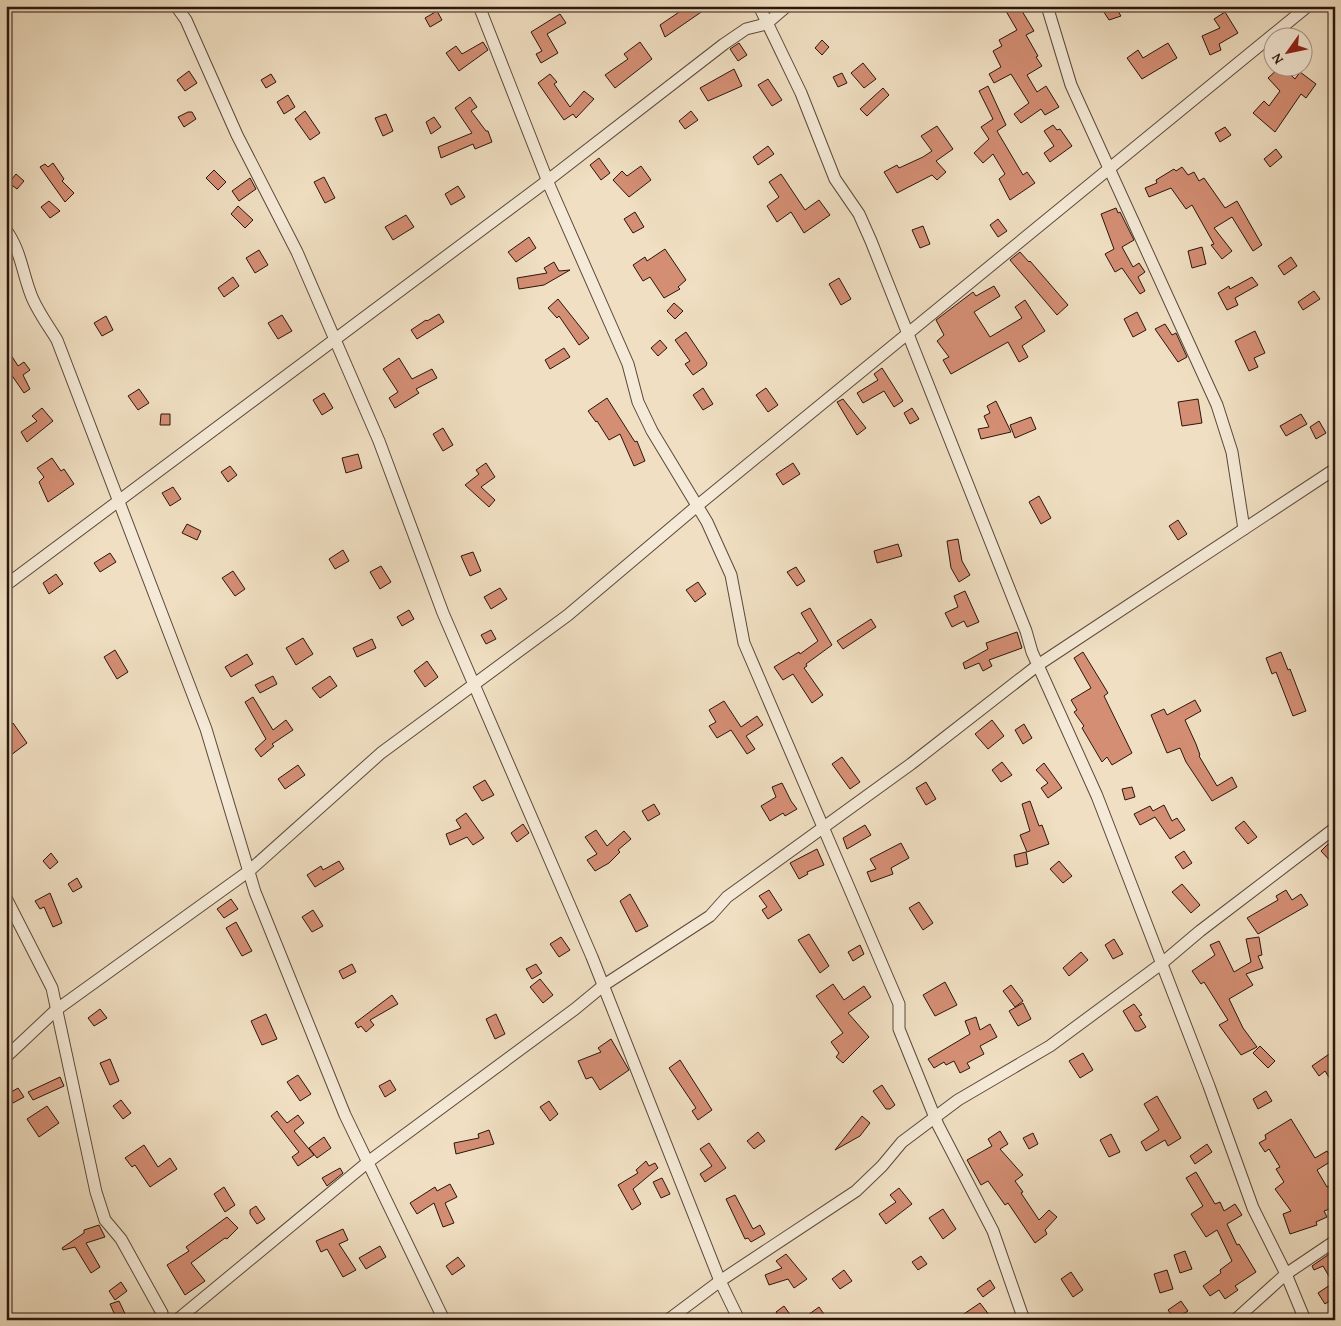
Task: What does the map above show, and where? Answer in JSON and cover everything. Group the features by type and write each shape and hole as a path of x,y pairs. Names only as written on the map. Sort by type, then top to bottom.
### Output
{"street":[{"path":"176,6 186,20 237,136 298,252 379,441 443,612 604,985 720,1281 739,1320"},
{"path":"478,6 547,181 628,364 638,402 652,431 697,506 731,576 744,642 898,1004 899,1029 935,1117 993,1231 1024,1320"},
{"path":"758,6 801,93 835,179 859,214 1038,665 1097,796 1209,1086 1253,1208 1286,1274 1305,1320"},
{"path":"6,585 547,181 724,44 746,29 766,24 787,6"},
{"path":"1047,6 1071,85 1217,405 1232,452 1244,529"},
{"path":"6,1057 56,1010 249,871 381,753 568,615 697,506 1308,6"},
{"path":"6,230 14,240 22,261 30,294 57,340 206,730 255,892 342,1106 444,1320"},
{"path":"177,1320 368,1162 575,1009 604,985 710,916 727,897 911,764 1038,665 1335,469"},
{"path":"668,1320 720,1281 856,1191 882,1166 902,1142 958,1100 1050,1046 1161,964 1200,931 1335,828"},
{"path":"6,898 52,988 96,1192 105,1220 120,1239 164,1320"},
{"path":"1236,1320 1286,1274 1335,1241"}],"building":[{"path":"688,6 710,6 665,37 660,25"},
{"path":"1003,6 1019,6 1034,31 1026,35 1042,66 1027,75 1037,92 1046,86 1059,107 1045,115 1041,109 1021,123 1014,114 1029,103 1011,74 994,83 989,74 1001,67 993,51 1002,46 999,40 1017,30"},
{"path":"1100,6 1115,6 1121,16 1109,20"},
{"path":"437,11 442,20 430,27 425,18"},
{"path":"1225,12 1238,33 1219,44 1221,50 1210,55 1202,36 1220,28 1214,19"},
{"path":"560,14 566,23 547,34 558,53 541,63 536,54 542,51 531,32"},
{"path":"822,40 829,47 822,55 815,48"},
{"path":"483,42 488,50 459,71 446,53 456,46 462,54"},
{"path":"640,42 652,59 615,88 605,75 628,59 624,54"},
{"path":"739,43 747,55 738,61 730,49"},
{"path":"1168,43 1177,58 1142,79 1127,58 1138,50 1143,58"},
{"path":"863,63 876,79 864,88 851,73"},
{"path":"734,69 742,86 708,101 700,88"},
{"path":"189,71 197,83 185,91 177,80"},
{"path":"842,73 847,83 838,87 833,77"},
{"path":"271,74 276,82 266,88 261,80"},
{"path":"550,74 557,82 554,84 570,107 584,91 594,99 576,118 573,114 564,120 538,83"},
{"path":"1268,78 1308,78 1316,84 1306,98 1301,94 1275,132 1253,113 1264,101 1269,106 1280,91"},
{"path":"768,79 782,100 772,106 758,85"},
{"path":"988,86 1006,125 997,131 1023,175 1027,172 1035,183 1010,200 999,179 1005,174 993,154 983,163 974,153 989,139 981,127 993,119 979,91"},
{"path":"883,88 889,95 867,116 860,109"},
{"path":"288,95 295,107 284,114 277,102"},
{"path":"470,97 477,107 471,111 486,131 488,131 492,142 475,149 473,144 441,158 438,147 472,133 455,108"},
{"path":"305,111 320,133 310,140 295,119"},
{"path":"691,111 698,120 685,129 679,121"},
{"path":"192,112 196,119 184,127 178,117"},
{"path":"386,114 393,131 383,136 375,118"},
{"path":"434,117 441,127 431,134 426,122"},
{"path":"1053,125 1057,130 1060,129 1072,146 1050,162 1044,153 1054,146 1044,131"},
{"path":"937,126 953,149 936,161 946,172 937,180 932,175 897,193 884,172 897,165 899,168 932,151 921,136"},
{"path":"1225,127 1231,135 1220,142 1215,133"},
{"path":"768,146 774,154 758,165 753,157"},
{"path":"1276,149 1282,157 1270,167 1264,159"},
{"path":"599,158 610,173 601,180 590,165"},
{"path":"53,163 64,179 62,181 74,193 65,202 40,167 45,164 48,167"},
{"path":"641,166 651,180 629,197 613,180 622,171 627,176"},
{"path":"1182,167 1188,175 1194,172 1199,181 1204,178 1225,208 1237,201 1262,245 1253,251 1232,217 1214,228 1232,251 1222,259 1211,245 1214,244 1192,205 1186,209 1171,188 1149,197 1145,188 1157,183 1156,180 1174,169 1176,171"},
{"path":"214,170 226,182 218,190 206,178"},
{"path":"16,174 24,181 17,189 9,183"},
{"path":"781,174 805,210 819,200 830,215 804,233 791,212 777,222 767,206 779,197 769,182"},
{"path":"324,177 335,198 325,203 314,182"},
{"path":"250,178 256,189 239,201 232,191"},
{"path":"458,186 465,197 451,205 445,194"},
{"path":"49,201 60,211 50,218 41,207"},
{"path":"238,206 253,220 245,228 231,214"},
{"path":"1116,208 1118,213 1120,212 1134,240 1122,247 1133,267 1139,263 1145,272 1138,277 1145,291 1140,294 1122,268 1115,272 1105,254 1114,249 1101,214"},
{"path":"635,212 644,227 633,233 624,219"},
{"path":"406,215 414,227 393,240 385,227"},
{"path":"998,219 1007,231 998,237 990,225"},
{"path":"923,226 930,244 920,248 912,230"},
{"path":"529,237 536,248 516,262 508,252"},
{"path":"1202,247 1206,264 1192,268 1188,251"},
{"path":"665,249 686,280 678,287 680,289 664,298 650,277 643,281 633,265 645,257 647,261"},
{"path":"259,250 268,265 255,273 246,258"},
{"path":"1020,252 1068,305 1057,315 1010,260"},
{"path":"1291,257 1297,266 1284,275 1278,266"},
{"path":"554,262 559,271 570,270 544,285 519,289 517,278 547,273 544,268"},
{"path":"233,277 239,286 224,297 218,288"},
{"path":"1252,277 1258,285 1235,298 1238,305 1227,310 1218,293 1229,286 1230,289"},
{"path":"839,278 851,299 841,305 829,284"},
{"path":"994,286 1000,296 974,312 990,337 1022,318 1015,307 1025,300 1045,331 1022,346 1028,357 1019,362 1008,342 951,374 943,360 949,357 937,341 944,335 936,320 973,292 976,296"},
{"path":"1314,291 1320,299 1303,310 1298,302"},
{"path":"558,299 589,338 579,345 559,316 557,318 548,308"},
{"path":"674,303 683,311 675,319 667,311"},
{"path":"1137,312 1146,330 1133,337 1124,319"},
{"path":"439,314 444,322 417,339 411,330"},
{"path":"282,315 292,331 278,339 268,323"},
{"path":"106,316 113,330 102,336 94,323"},
{"path":"1165,324 1172,335 1176,333 1187,357 1178,362 1155,329"},
{"path":"1255,331 1265,353 1254,358 1258,367 1249,371 1235,341"},
{"path":"686,332 707,363 706,366 693,375 685,364 690,361 675,340"},
{"path":"660,340 667,348 658,356 651,348"},
{"path":"6,347 18,366 24,362 30,370 23,375 30,389 24,393 6,367"},
{"path":"564,348 570,357 550,369 545,360"},
{"path":"399,358 412,379 432,369 437,378 416,389 419,393 395,408 389,398 398,392 383,369"},
{"path":"882,368 903,401 894,407 884,391 863,403 857,393 878,380 874,374"},
{"path":"703,388 713,404 703,410 693,395"},
{"path":"766,388 778,405 768,412 756,395"},
{"path":"139,389 149,403 138,410 128,396"},
{"path":"324,393 333,408 322,415 313,400"},
{"path":"607,398 635,442 637,441 645,461 634,466 620,434 609,440 588,411"},
{"path":"843,399 866,428 857,435 837,402"},
{"path":"1198,399 1202,423 1182,426 1178,402"},
{"path":"996,401 1011,432 981,439 978,429 989,427 984,416 990,413 987,406"},
{"path":"42,408 53,421 27,442 21,432 37,421 32,416"},
{"path":"912,408 919,419 910,424 904,413"},
{"path":"161,414 170,414 170,425 160,425"},
{"path":"1301,414 1307,424 1286,436 1280,426"},
{"path":"1031,417 1036,429 1015,438 1010,425"},
{"path":"1319,421 1326,433 1316,439 1310,427"},
{"path":"443,428 453,445 443,451 433,434"},
{"path":"358,454 362,468 346,473 342,458"},
{"path":"52,458 61,471 64,469 74,484 48,502 39,482 44,477 37,468"},
{"path":"486,463 495,477 481,487 495,500 489,507 465,485 479,474 476,470"},
{"path":"793,463 800,474 783,485 776,474"},
{"path":"230,466 237,475 228,482 221,472"},
{"path":"173,487 181,499 170,506 162,493"},
{"path":"1039,496 1051,518 1041,524 1029,502"},
{"path":"1178,520 1187,534 1178,540 1169,526"},
{"path":"187,524 201,531 197,540 182,533"},
{"path":"958,539 962,561 970,575 959,582 951,568 947,541"},
{"path":"898,544 902,556 877,563 874,551"},
{"path":"343,550 349,561 335,569 329,559"},
{"path":"473,552 481,571 470,576 461,556"},
{"path":"110,553 116,562 100,572 94,563"},
{"path":"381,566 391,582 380,589 370,572"},
{"path":"796,567 805,581 797,586 787,572"},
{"path":"233,571 245,589 235,596 222,578"},
{"path":"56,574 63,584 49,594 43,583"},
{"path":"698,582 706,594 695,602 686,590"},
{"path":"500,588 507,599 491,609 484,597"},
{"path":"965,591 979,622 967,627 964,621 952,627 945,613 958,607 954,596"},
{"path":"810,608 832,645 806,664 807,666 804,668 823,695 812,703 793,674 783,680 774,667 799,652 800,654 818,641 801,613"},
{"path":"409,610 414,619 402,626 397,617"},
{"path":"871,619 876,627 843,649 837,641"},
{"path":"491,630 496,639 486,644 481,635"},
{"path":"1017,632 1022,648 989,660 992,666 983,671 979,663 965,669 963,663 988,649 986,643"},
{"path":"303,638 313,654 296,665 286,648"},
{"path":"372,639 376,648 357,657 353,648"},
{"path":"115,650 128,672 117,679 104,657"},
{"path":"1083,652 1108,693 1104,696 1132,753 1112,765 1107,757 1102,762 1082,728 1084,726 1074,712 1077,710 1071,700 1091,688 1074,658"},
{"path":"1281,652 1288,670 1290,669 1306,711 1293,716 1276,672 1272,674 1266,658"},
{"path":"247,654 253,664 231,677 225,667"},
{"path":"427,661 438,677 425,687 414,671"},
{"path":"273,676 277,684 260,693 255,685"},
{"path":"330,676 337,686 320,698 312,688"},
{"path":"253,697 273,730 286,720 293,730 272,744 274,746 261,757 255,749 266,739 245,702"},
{"path":"1195,700 1201,711 1185,720 1196,744 1199,756 1217,786 1232,777 1237,787 1212,801 1186,762 1180,748 1167,753 1151,715 1164,709 1167,715"},
{"path":"724,701 741,727 757,716 763,725 746,736 755,749 747,754 731,730 717,738 709,726 716,722 709,710"},
{"path":"992,720 1004,736 988,749 975,734"},
{"path":"13,723 27,743 11,755 6,748 6,730"},
{"path":"1024,724 1032,738 1023,744 1015,730"},
{"path":"842,757 860,782 850,789 832,764"},
{"path":"1002,762 1012,775 1001,782 992,770"},
{"path":"1044,763 1062,788 1048,798 1041,788 1048,783 1036,770"},
{"path":"298,765 305,775 285,789 278,779"},
{"path":"485,780 494,795 482,801 473,787"},
{"path":"926,782 936,799 926,805 916,788"},
{"path":"782,783 797,809 785,816 783,813 770,821 761,806 776,797 772,787"},
{"path":"1132,787 1135,797 1125,800 1122,789"},
{"path":"1030,801 1039,826 1042,825 1049,844 1027,852 1020,835 1030,831 1022,804"},
{"path":"654,804 660,814 648,821 642,811"},
{"path":"1164,805 1172,821 1177,818 1185,830 1170,839 1155,817 1140,825 1134,814 1150,806 1153,811"},
{"path":"466,813 484,838 473,845 467,837 450,845 446,834 461,828 456,820"},
{"path":"1244,821 1257,837 1248,844 1235,828"},
{"path":"523,824 529,833 517,842 511,833"},
{"path":"865,825 871,835 847,849 843,838"},
{"path":"596,830 607,846 624,831 631,839 618,850 620,852 609,863 595,871 587,860 597,854 585,837"},
{"path":"901,843 909,858 891,868 893,874 871,882 867,872 876,869 870,859"},
{"path":"1328,844 1335,851 1335,866 1321,851"},
{"path":"817,849 824,865 807,872 808,874 799,879 790,863"},
{"path":"1184,851 1192,863 1183,869 1175,857"},
{"path":"1026,852 1028,864 1016,867 1014,855"},
{"path":"51,853 58,862 50,869 43,861"},
{"path":"339,861 344,869 315,887 307,875 321,866 323,870"},
{"path":"1059,861 1072,876 1063,883 1050,869"},
{"path":"77,878 82,887 73,892 68,884"},
{"path":"1182,884 1200,905 1191,913 1172,892"},
{"path":"769,890 782,910 768,919 762,910 767,907 759,896"},
{"path":"1286,890 1292,900 1301,894 1308,905 1258,934 1247,918 1278,900 1276,896"},
{"path":"50,893 62,923 53,927 44,907 40,909 35,901"},
{"path":"630,894 648,926 636,932 620,901"},
{"path":"231,899 238,909 224,918 217,909"},
{"path":"919,902 933,923 923,930 909,908"},
{"path":"313,910 323,926 312,932 302,917"},
{"path":"236,922 252,951 242,956 226,928"},
{"path":"809,934 829,966 820,973 798,940"},
{"path":"561,937 570,950 559,957 550,944"},
{"path":"1259,937 1262,955 1258,956 1263,968 1246,974 1253,985 1229,999 1243,1028 1257,1047 1241,1055 1219,1025 1228,1020 1204,982 1201,984 1192,971 1215,955 1210,945 1219,941 1234,972 1251,962 1246,939"},
{"path":"1114,939 1123,954 1113,959 1105,945"},
{"path":"860,945 864,954 853,961 848,952"},
{"path":"1081,952 1088,960 1069,976 1063,968"},
{"path":"352,964 356,972 343,979 339,971"},
{"path":"536,964 542,973 532,979 526,969"},
{"path":"540,979 553,995 543,1003 530,987"},
{"path":"945,982 957,1005 935,1016 923,995"},
{"path":"833,984 844,1000 864,986 871,997 848,1013 869,1037 843,1063 836,1057 839,1053 831,1042 843,1033 816,996"},
{"path":"1011,985 1023,1001 1015,1007 1003,991"},
{"path":"392,995 398,1004 370,1020 374,1025 366,1032 361,1026 358,1028 355,1023"},
{"path":"1023,1003 1031,1019 1018,1026 1009,1011"},
{"path":"1134,1004 1142,1015 1139,1016 1146,1027 1139,1031 1135,1031 1123,1011"},
{"path":"100,1009 107,1018 94,1026 88,1018"},
{"path":"266,1014 277,1039 262,1045 251,1021"},
{"path":"496,1014 505,1034 495,1039 486,1019"},
{"path":"976,1017 980,1030 990,1024 997,1037 980,1046 984,1054 967,1063 970,1068 960,1073 954,1061 946,1065 944,1062 934,1068 928,1059 970,1034 965,1021"},
{"path":"611,1039 629,1070 600,1090 592,1077 586,1079 578,1061 601,1052 598,1048"},
{"path":"1260,1046 1275,1061 1268,1068 1253,1053"},
{"path":"1335,1050 1335,1087 1325,1071 1319,1076 1312,1066"},
{"path":"1083,1053 1093,1070 1080,1078 1069,1061"},
{"path":"110,1059 119,1081 110,1085 100,1063"},
{"path":"680,1060 712,1110 698,1120 692,1111 696,1108 669,1068"},
{"path":"298,1075 311,1094 300,1101 287,1082"},
{"path":"60,1077 64,1086 33,1100 28,1092"},
{"path":"390,1080 396,1090 385,1097 379,1086"},
{"path":"882,1085 895,1105 890,1109 886,1109 873,1091"},
{"path":"18,1088 24,1097 13,1103 8,1094"},
{"path":"1266,1091 1272,1101 1258,1109 1253,1099"},
{"path":"1157,1096 1181,1138 1168,1146 1165,1140 1146,1151 1141,1142 1159,1130 1144,1104"},
{"path":"121,1100 131,1113 123,1119 113,1106"},
{"path":"549,1101 558,1114 550,1121 540,1107"},
{"path":"47,1106 59,1123 39,1137 27,1119"},
{"path":"277,1111 287,1123 298,1115 304,1123 294,1131 314,1155 298,1166 292,1157 299,1152 271,1116"},
{"path":"862,1116 870,1123 860,1136 835,1150"},
{"path":"1291,1119 1315,1158 1327,1151 1333,1160 1317,1170 1327,1187 1335,1184 1335,1207 1324,1211 1327,1217 1316,1222 1317,1225 1290,1234 1283,1214 1291,1211 1275,1189 1284,1182 1276,1169 1280,1167 1269,1149 1265,1152 1259,1143 1266,1139 1265,1135"},
{"path":"489,1130 494,1144 456,1154 454,1143 479,1138 478,1134"},
{"path":"1000,1131 1008,1144 1000,1149 1023,1175 1015,1181 1023,1192 1021,1193 1039,1220 1049,1210 1057,1217 1045,1230 1047,1234 1035,1243 1008,1203 1005,1205 988,1181 981,1185 967,1160 992,1146 988,1139"},
{"path":"758,1132 765,1141 754,1149 747,1141"},
{"path":"1033,1133 1038,1144 1029,1149 1023,1138"},
{"path":"1111,1134 1120,1152 1109,1157 1100,1140"},
{"path":"324,1137 331,1148 317,1158 309,1148"},
{"path":"709,1143 726,1168 705,1182 700,1174 712,1166 700,1149"},
{"path":"1207,1144 1212,1152 1195,1164 1190,1156"},
{"path":"144,1145 158,1167 170,1158 177,1169 150,1187 135,1165 132,1167 125,1158"},
{"path":"646,1161 649,1166 655,1163 658,1168 633,1189 641,1204 632,1210 618,1185 638,1173 636,1170"},
{"path":"340,1168 343,1173 327,1186 322,1178"},
{"path":"1196,1172 1215,1204 1220,1202 1224,1211 1235,1204 1242,1215 1227,1224 1237,1245 1239,1244 1256,1272 1235,1286 1238,1290 1225,1299 1219,1290 1210,1296 1203,1286 1221,1273 1220,1270 1232,1261 1217,1230 1206,1237 1191,1214 1203,1206 1186,1178"},
{"path":"662,1178 670,1194 661,1198 653,1182"},
{"path":"450,1184 457,1197 445,1203 454,1223 443,1227 434,1203 417,1214 410,1203 435,1187 437,1191"},
{"path":"224,1187 235,1205 225,1212 214,1194"},
{"path":"899,1188 912,1204 886,1224 879,1214 896,1202 890,1195"},
{"path":"735,1195 753,1229 760,1225 765,1234 751,1242 748,1238 745,1239 726,1199"},
{"path":"256,1206 265,1219 257,1224 250,1214 250,1210"},
{"path":"943,1209 956,1229 943,1239 929,1218"},
{"path":"227,1217 238,1228 227,1239 225,1238 191,1263 205,1281 185,1295 167,1265 189,1251 186,1247"},
{"path":"99,1225 105,1237 86,1243 100,1267 91,1273 75,1247 63,1250 62,1248 84,1233 84,1230"},
{"path":"343,1229 348,1240 339,1244 356,1270 343,1277 327,1249 321,1252 316,1241"},
{"path":"380,1246 386,1257 366,1269 359,1258"},
{"path":"1335,1250 1335,1297 1325,1304 1318,1293 1333,1283 1323,1266 1314,1270 1312,1266"},
{"path":"1185,1251 1192,1269 1180,1273 1174,1255"},
{"path":"786,1254 807,1279 794,1288 788,1279 769,1285 765,1275 782,1268 776,1261"},
{"path":"921,1256 927,1264 918,1270 912,1262"},
{"path":"458,1257 465,1266 452,1275 446,1266"},
{"path":"844,1270 852,1281 840,1289 832,1279"},
{"path":"1167,1270 1173,1289 1160,1293 1154,1274"},
{"path":"1071,1272 1083,1290 1073,1297 1061,1279"},
{"path":"990,1280 995,1288 983,1297 977,1289"},
{"path":"121,1282 127,1291 115,1300 109,1291"},
{"path":"119,1301 128,1320 117,1320 110,1304"},
{"path":"1181,1301 1188,1311 1183,1314 1186,1320 1175,1320 1168,1310"},
{"path":"980,1303 993,1320 955,1320"},
{"path":"784,1306 794,1320 781,1320 776,1312"},
{"path":"819,1307 828,1320 801,1320"}]}
